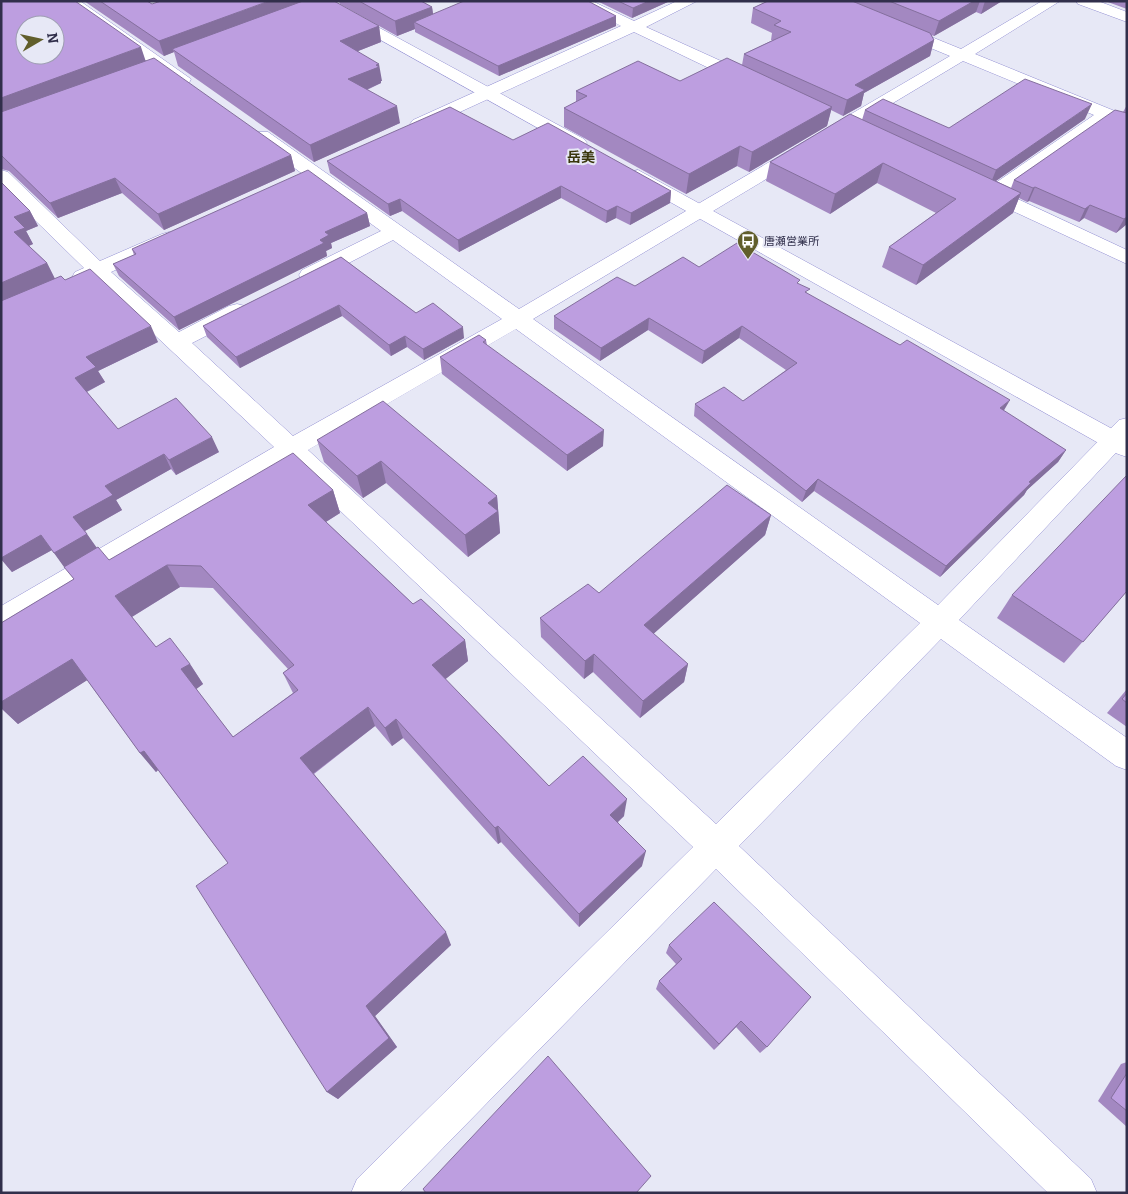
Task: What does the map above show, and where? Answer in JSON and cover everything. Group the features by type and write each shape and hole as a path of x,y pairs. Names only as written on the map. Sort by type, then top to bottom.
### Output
{"street":[{"path":"70,1 202,93"},
{"path":"579,1 765,88"},
{"path":"400,133 690,1"},
{"path":"829,1 1127,122"},
{"path":"1,620 291,449 518,319 699,209 1053,1"},
{"path":"1083,1 1127,17"},
{"path":"320,5 597,154"},
{"path":"992,194 1106,114"},
{"path":"241,121 1127,756"},
{"path":"370,1193 717,847 1122,438 623,168"},
{"path":"1,176 97,270 177,342 717,847 1078,1193"},
{"path":"966,182 1127,258"},
{"path":"62,286 187,230"},
{"path":"290,284 395,231"},
{"path":"177,342 255,302"}],"building":[{"path":"1,1 75,1 141,47 1,98"},
{"path":"100,1 147,1 152,4 161,1 269,1 159,41"},
{"path":"303,1 334,1 379,26 340,41 379,64 376,65 379,67 348,79 397,106 310,145 172,49"},
{"path":"359,1 421,1 432,7 395,21"},
{"path":"464,1 588,1 616,16 498,66 414,22"},
{"path":"618,1 649,1 633,8"},
{"path":"768,1 852,1 930,33 934,40 855,85 865,90 847,100 744,54 791,32 774,25 781,21 753,8"},
{"path":"889,1 974,1 939,21"},
{"path":"154,58 291,155 158,214 115,178 50,203 1,155 1,112"},
{"path":"727,58 832,107 752,152 740,146 689,174 564,108 587,96 576,91 638,61 680,81"},
{"path":"1025,79 1092,104 996,170 865,110 883,99 949,128"},
{"path":"450,107 513,140 548,123 671,191 631,213 617,206 607,211 561,186 458,240 400,199 388,204 327,161"},
{"path":"1115,110 1127,113 1127,217 1124,219 1090,205 1085,209 1014,180"},
{"path":"850,114 1021,193 923,265 889,247 956,199 883,163 835,194 770,162"},
{"path":"308,170 367,213 325,232 329,235 320,240 324,243 174,317 113,264 136,254 132,249"},
{"path":"1,182 30,211 14,217 25,228 14,232 47,263 1,283"},
{"path":"737,243 800,280 797,283 810,289 805,292 900,345 907,340 1010,400 1000,408 1066,450 1029,482 1031,483 946,566 818,479 806,491 695,404 724,387 743,401 797,363 742,326 704,351 649,318 601,348 554,316 617,277 635,286 683,257 699,267"},
{"path":"341,257 416,313 433,303 463,327 423,349 405,336 389,345 339,305 236,357 203,326"},
{"path":"90,269 151,326 86,357 96,367 75,378 118,429 176,398 212,437 169,460 164,454 105,486 113,495 73,517 87,534 54,553 41,535 1,558 1,301 61,276 65,280"},
{"path":"479,335 486,340 483,342 604,430 567,455 440,357"},
{"path":"383,401 497,496 488,503 498,511 465,535 381,461 357,476 317,440"},
{"path":"293,453 333,490 308,505 413,604 421,599 465,640 432,665 549,786 583,756 627,799 610,815 646,851 579,914 498,826 495,828 396,719 385,728 368,707 300,758 446,932 366,1006 389,1038 327,1092 196,886 228,863 144,751 140,753 72,659 1,702 1,623 74,579 64,567 98,547 109,560","holes":["167,565 201,566 294,665 283,673 298,690 233,737 181,669 190,664 170,638 156,647 115,596"]},
{"path":"1127,475 1127,591 1083,642 1012,595"},
{"path":"727,485 771,515 644,625 688,664 643,701 594,654 585,661 540,618 588,584 599,593"},
{"path":"1127,693 1127,703 1122,699"},
{"path":"714,902 811,997 767,1047 741,1021 719,1044 659,981 682,959 669,945"},
{"path":"548,1056 651,1176 636,1193 426,1193 423,1189"},
{"path":"1127,1073 1127,1111 1111,1098"}],"place":[{"name":"唐瀬営業所","path":"748,260"}],"district":[{"name":"岳美","path":"581,157"}]}
